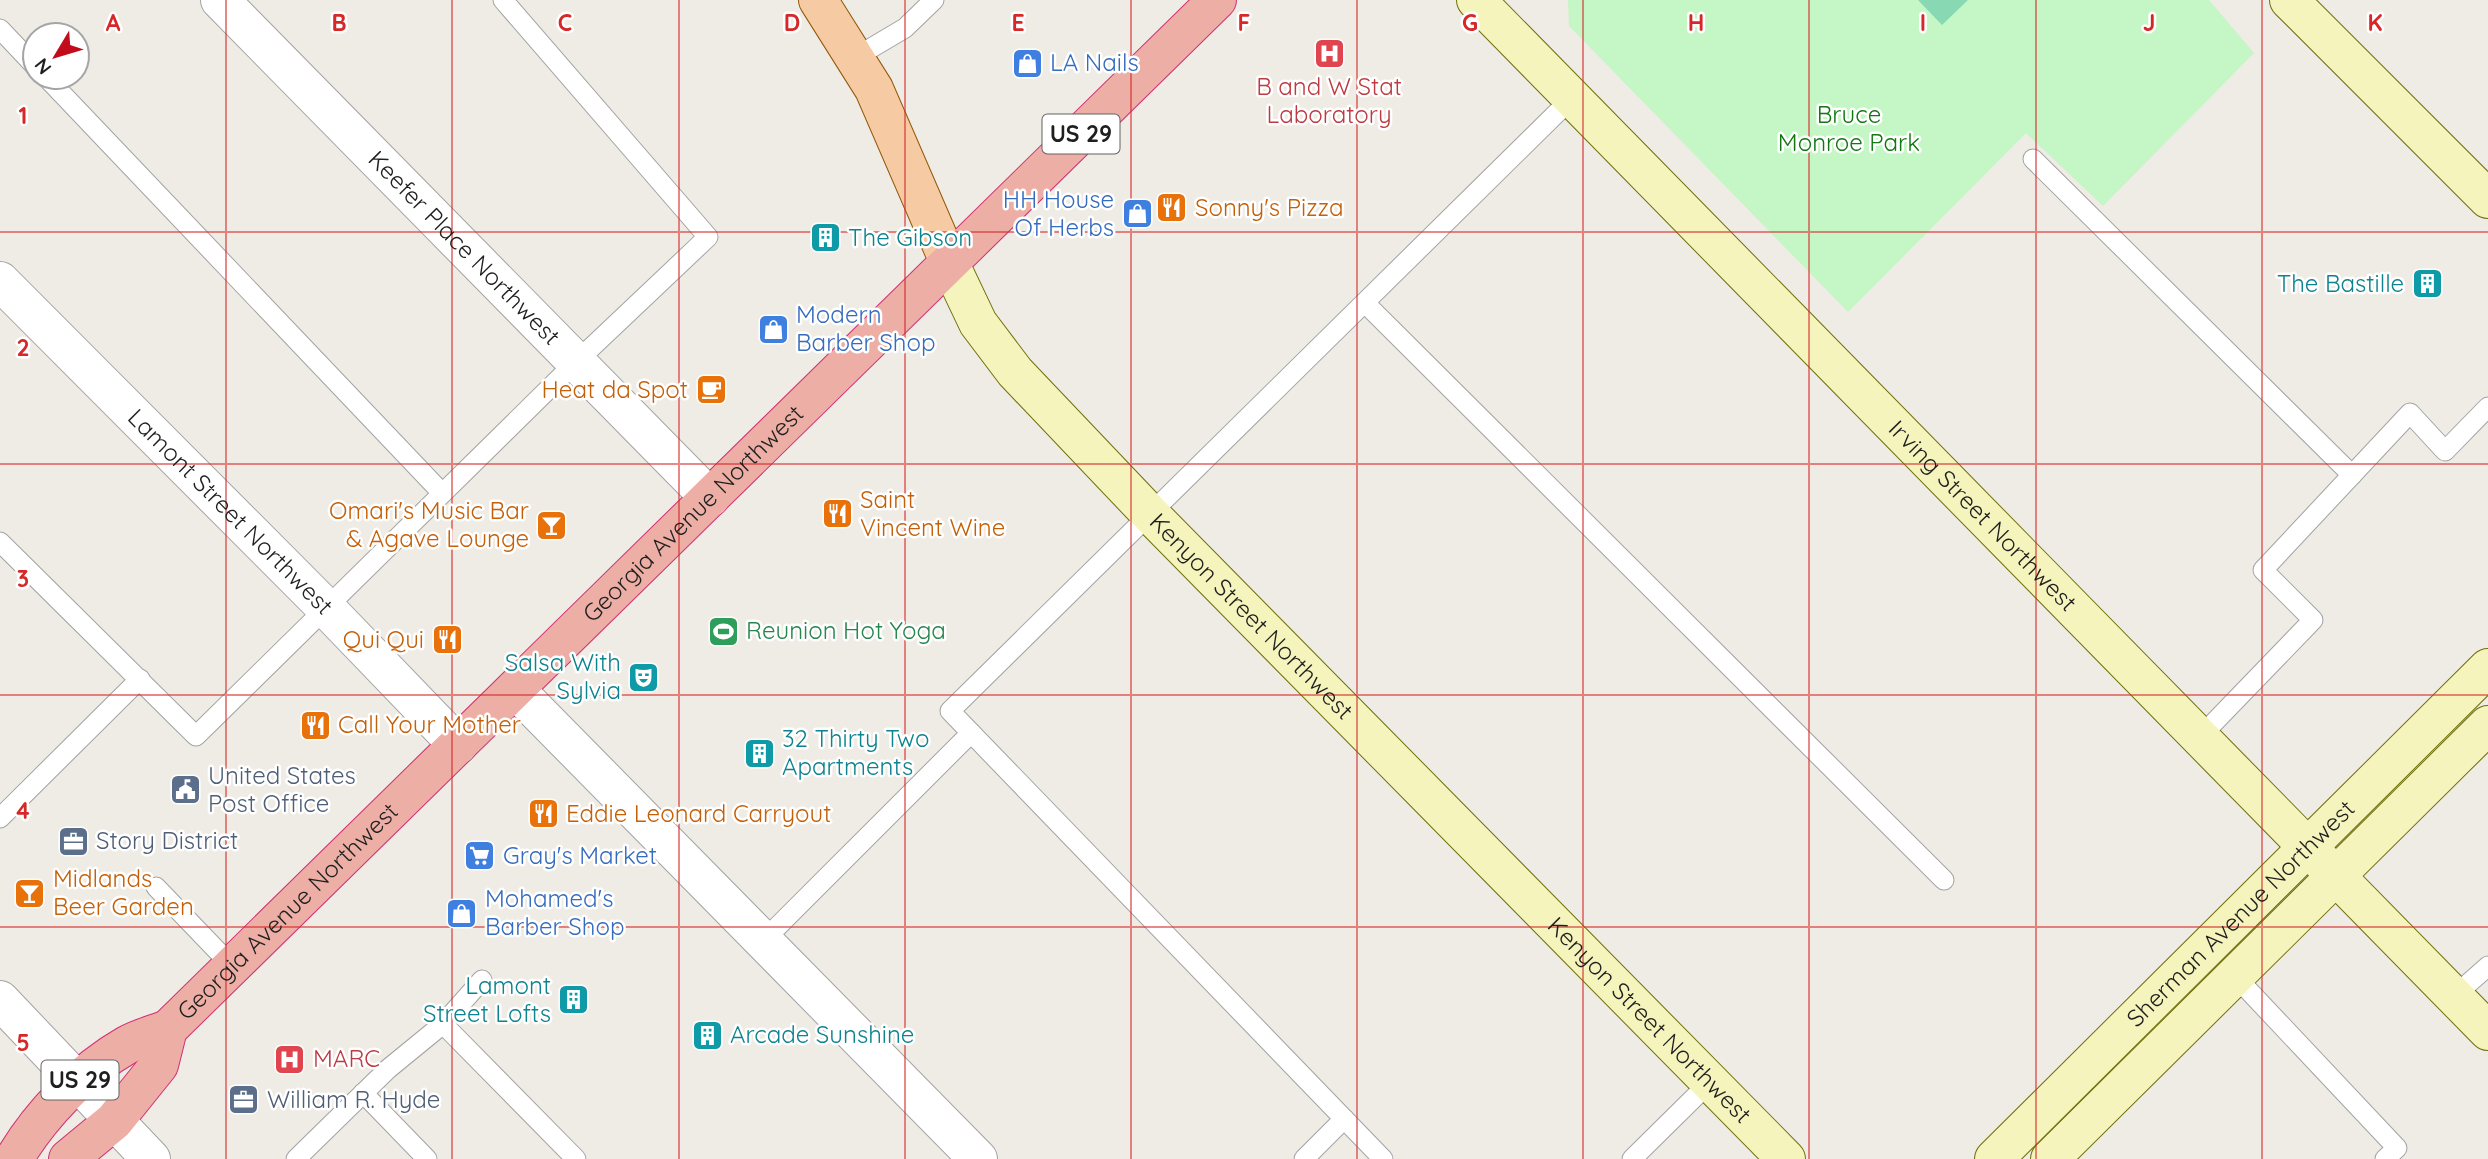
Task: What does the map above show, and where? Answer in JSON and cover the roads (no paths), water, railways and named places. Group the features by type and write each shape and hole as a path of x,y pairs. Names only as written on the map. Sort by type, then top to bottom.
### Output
{"highway":[{"name":"Georgia Avenue Northwest","path":"15,1159 24,1143 77,1082 127,1045 168,1029 1217,0"},
{"name":"Georgia Avenue Northwest","path":"68,1159 114,1121 159,1065 168,1029"}],"main road":[{"name":"Kenyon Street Northwest","path":"818,0 856,57 892,127 978,323 1002,356 1151,515 1786,1159"},
{"name":"Irving Street Northwest","path":"1476,0 2488,1031"},
{"path":"2289,0 2488,199"},
{"name":"Sherman Avenue Northwest","path":"1994,1159 2488,668"},
{"name":"Sherman Avenue Northwest","path":"2050,1159 2488,725"}],"street":[{"name":"Keefer Place Northwest","path":"220,0 710,498"},
{"name":"Lamont Street Northwest","path":"0,281 325,607 458,745"},
{"path":"515,689 978,1159"},
{"path":"0,1000 150,1159"}],"lane":[{"path":"0,542 196,736 576,362 708,237 503,0"},
{"path":"856,57 905,28 934,0"},
{"path":"0,29 21,51"},
{"path":"59,91 442,493"},
{"path":"1383,1159 950,710 1366,304 1572,98"},
{"path":"2033,159 2352,475"},
{"path":"1366,304 1944,880"},
{"path":"2200,737 2313,620 2263,570 2410,413 2445,451 2488,407"},
{"path":"0,818 141,679"},
{"path":"764,940 971,733"},
{"path":"156,887 232,966"},
{"path":"2454,996 2488,965"},
{"path":"2234,975 2397,1148 2385,1159"},
{"path":"296,1159 363,1093 443,1024 482,980"},
{"path":"443,1024 576,1159"},
{"path":"1632,1159 1710,1082"},
{"path":"363,1093 427,1159"},
{"path":"1304,1159 1344,1119"}],"place":[{"name":"B and W Stat Laboratory","path":"1329,53"},
{"name":"LA Nails","path":"1027,63"},
{"name":"Sonny's Pizza","path":"1172,208"},
{"name":"HH House Of Herbs","path":"1137,214"},
{"name":"The Gibson","path":"825,238"},
{"name":"The Bastille","path":"2427,284"},
{"name":"Modern Barber Shop","path":"773,329"},
{"name":"Heat da Spot","path":"711,390"},
{"name":"Saint Vincent Wine","path":"837,514"},
{"name":"Omari's Music Bar & Agave Lounge","path":"552,525"},
{"name":"Reunion Hot Yoga","path":"723,631"},
{"name":"Qui Qui","path":"447,640"},
{"name":"Salsa With Sylvia","path":"644,677"},
{"name":"Call Your Mother","path":"315,725"},
{"name":"32 Thirty Two Apartments","path":"759,753"},
{"name":"United States Post Office","path":"185,790"},
{"name":"Eddie Leonard Carryout","path":"543,814"},
{"name":"Story District","path":"73,841"},
{"name":"Gray's Market","path":"480,856"},
{"name":"Midlands Beer Garden","path":"30,893"},
{"name":"Mohamed's Barber Shop","path":"462,913"},
{"name":"Lamont Street Lofts","path":"574,1000"},
{"name":"Arcade Sunshine","path":"707,1035"},
{"name":"MARC","path":"290,1059"},
{"name":"William R. Hyde","path":"244,1100"}],"park label":[{"name":"Bruce Monroe Park","path":"1849,129"}]}
